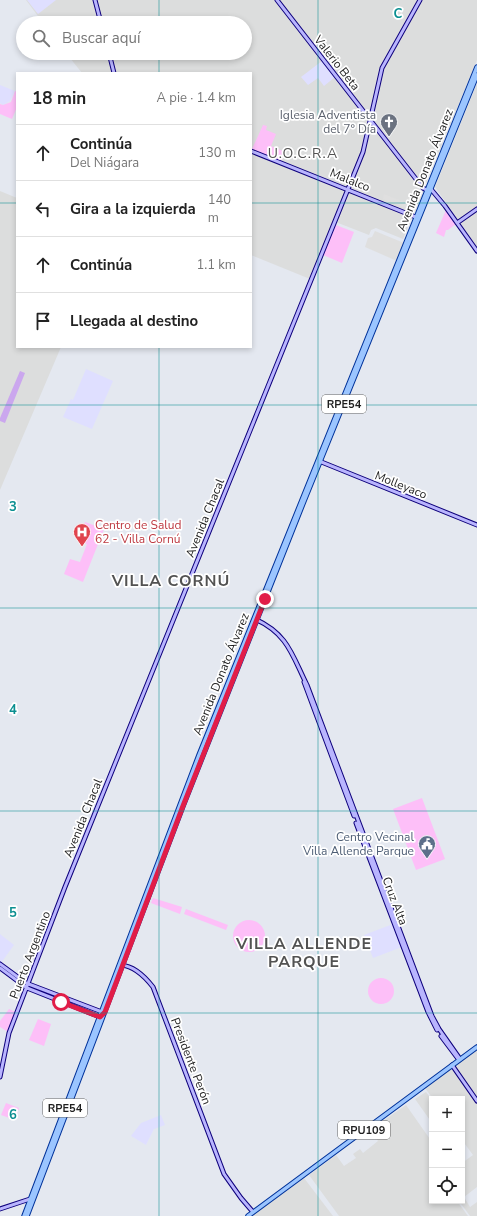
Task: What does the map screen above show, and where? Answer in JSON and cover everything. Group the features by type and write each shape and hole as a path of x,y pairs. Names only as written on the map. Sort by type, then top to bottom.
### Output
{"main road":[{"path":"95,0 99,16"},
{"name":"Valerio Beta","path":"277,0 423,188 429,190 457,223 477,251"},
{"name":"Avenida Chacal","path":"65,887 364,148 382,68 420,0"},
{"path":"111,60 114,72"},
{"name":"Avenida Donato Álvarez","path":"122,965 170,828 418,218 477,67"},
{"name":"Avenida Donato Álvarez","path":"429,190 477,75"},
{"name":"Malalco","path":"252,150 418,218"},
{"path":"457,223 477,209"},
{"name":"Molleyaco","path":"319,461 477,525"},
{"name":"Cruz Alta","path":"255,620 271,628 290,650 302,675 432,1016 437,1027 459,1059"},
{"name":"Puerto Argentino","path":"0,1077 9,1033 65,887"},
{"path":"0,964 29,984 102,1015"},
{"name":"RPE54","path":"24,1216 122,965"},
{"name":"Presidente Perón","path":"122,965 134,969 153,987 227,1180 253,1212"},
{"path":"0,968 27,988 102,1015"},
{"name":"RPU109","path":"248,1216 477,1047"},
{"path":"452,1065 477,1100"},
{"path":"0,1208 32,1198"},
{"name":"RPE54","path":"28,1216 32,1198"}],"shaded area":[{"path":"26,0 477,0 477,60 403,239 376,228 371,230 369,235 333,221 310,279 252,255 252,72 81,72 72,60 252,60 252,16 38,16"},
{"path":"27,0 56,0 38,14"},
{"path":"322,61 335,77 324,86 318,78 308,85 301,77"},
{"path":"477,83 477,247 435,187"},
{"path":"0,85 15,91 10,101 3,105 0,103"},
{"path":"15,91 16,109 12,119 0,114 0,104 3,105 11,102"},
{"path":"263,125 267,126 266,130 276,134 271,146 285,152 281,161 252,149"},
{"path":"411,189 423,194 415,212 383,199 384,194 406,203"},
{"path":"0,191 16,198 16,348 61,348 0,490"},
{"path":"446,210 456,224 446,230 444,237 436,233"},
{"path":"336,225 354,232 342,263 323,255"},
{"path":"375,231 404,243 397,261 365,247 368,238 372,237"},
{"path":"86,369 113,381 92,429 63,417 71,399 73,400"},
{"path":"20,371 25,373 5,423 0,421 0,418"},
{"path":"85,522 104,529 83,582 64,574 70,559 80,562 87,544 78,541"},
{"path":"422,798 445,859 416,870 393,809"},
{"path":"153,898 182,907 180,914 151,903"},
{"path":"186,909 228,925 226,930 184,914"},
{"path":"246,920 252,920 262,927 265,936 264,942 258,949 252,952 246,952 236,945 233,939 233,933 240,923"},
{"path":"393,924 402,947 373,958 364,935"},
{"path":"0,934 14,945 1,963 0,963"},
{"path":"381,978 390,982 394,991 390,1000 381,1004 372,1000 368,991 372,982"},
{"path":"9,1009 16,1012 8,1032 0,1027 0,1021"},
{"path":"38,1019 51,1024 44,1046 29,1040"},
{"path":"477,1049 477,1187 465,1196 465,1161 473,1155 465,1144 465,1096 431,1096 425,1088"},
{"path":"426,1092 429,1096 429,1119 415,1099"},
{"path":"6,1103 19,1108 15,1120 1,1115"},
{"path":"406,1105 429,1138 429,1204 459,1204 468,1216 339,1216 309,1175 336,1155 344,1166 356,1158 353,1154 360,1149 363,1153 378,1141 370,1130"},
{"path":"161,1115 165,1125 154,1129 146,1145 131,1136 141,1123"},
{"path":"304,1178 333,1216 252,1216"},
{"path":"465,1199 470,1207 477,1202 477,1216 470,1216 461,1204 465,1204"}],"place":[{"name":"Iglesia Adventista del 7° Día","path":"389,137"},
{"name":"Centro de Salud 62 - Villa Cornú","path":"82,547"},
{"name":"Centro Vecinal Villa Allende Parque","path":"427,859"}],"district":[{"name":"U.O.C.R.A","path":"303,153"},
{"name":"VILLA CORNÚ","path":"171,581"},
{"name":"VILLA ALLENDE PARQUE","path":"304,953"}],"route":[{"path":"61,1002 100,1017 105,1012 183,806 265,599"}]}
